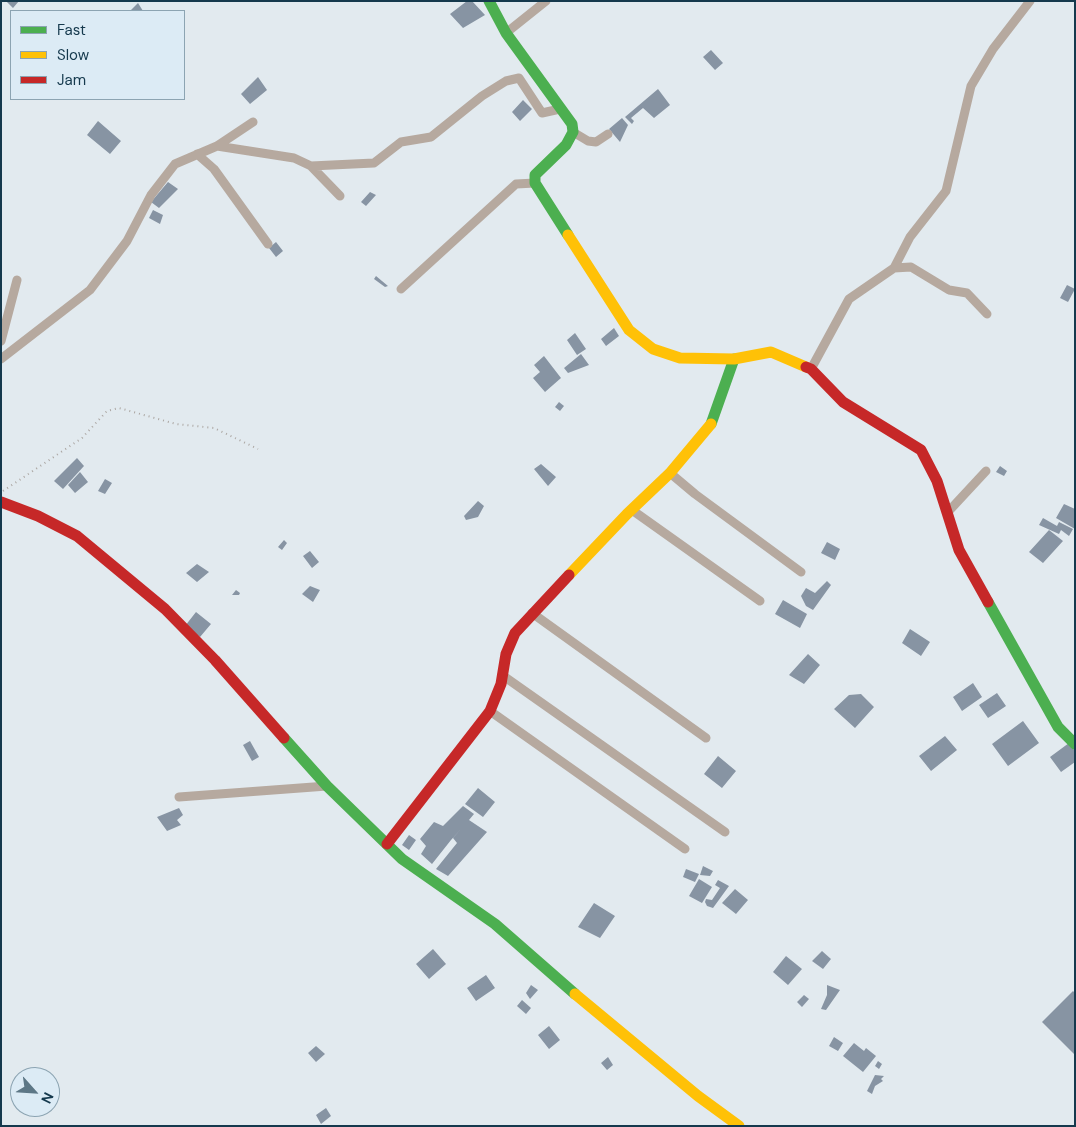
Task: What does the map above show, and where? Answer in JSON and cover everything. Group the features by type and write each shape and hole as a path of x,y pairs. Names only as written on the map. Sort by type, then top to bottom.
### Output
{"street":[{"path":"489,1 506,33 572,124 573,132 566,144 535,175 534,183 628,330 654,349 680,358 734,359 771,352 811,369 843,402 921,450 937,481 959,550 1058,727 1075,744"},
{"path":"506,33 546,1"},
{"path":"811,369 849,299 894,268 910,237 946,191 971,86 993,49 1030,1"},
{"path":"311,166 374,163 401,142 431,137 482,96 506,81 519,78 542,113 560,109"},
{"path":"1,359 90,290 128,240 151,195 175,164 217,146 253,122"},
{"path":"573,132 588,141 596,142 608,134"},
{"path":"217,146 294,158 311,166 340,196"},
{"path":"197,154 214,169 268,244"},
{"path":"401,289 516,184 534,183"},
{"path":"894,268 911,267 949,290 967,292 987,314"},
{"path":"1,341 17,280"},
{"path":"387,844 490,711 502,676 506,654 515,633 532,613 670,473 710,428 734,359"},
{"path":"947,513 986,471"},
{"path":"670,473 695,494 801,572"},
{"path":"1,502 38,516 77,536 165,609 215,660 327,786 402,859 495,924 596,1012 698,1096 739,1126"},
{"path":"632,510 760,601"},
{"path":"532,613 706,738"},
{"path":"502,676 725,832"},
{"path":"490,711 685,849"},
{"path":"179,798 327,786"}],"path":[{"path":"1,492 82,438 107,411 120,408 176,424 214,428 258,449"}],"building":[{"path":"6,1 19,1 13,8"},
{"path":"467,1 472,1 485,15 463,28 450,14"},
{"path":"138,3 142,10 131,10"},
{"path":"711,50 723,63 715,70 703,57"},
{"path":"258,77 267,90 250,104 241,94"},
{"path":"658,89 670,105 654,118 643,108 631,118 634,121 632,124 625,117"},
{"path":"523,100 532,109 520,121 512,112"},
{"path":"622,118 628,125 620,142 609,129"},
{"path":"98,121 121,141 110,154 87,135"},
{"path":"168,182 178,189 159,208 151,202"},
{"path":"370,192 376,195 366,206 361,202"},
{"path":"153,210 163,215 160,224 149,218"},
{"path":"276,242 283,251 276,257 269,248"},
{"path":"376,276 388,286 385,287 374,279"},
{"path":"1067,285 1075,289 1068,302 1060,298"},
{"path":"614,328 619,336 606,346 601,339"},
{"path":"575,333 586,349 577,355 567,340"},
{"path":"581,354 589,365 568,373 564,368"},
{"path":"544,356 561,378 545,392 533,378 540,372 534,365"},
{"path":"559,402 564,406 560,411 555,407"},
{"path":"77,458 84,466 63,489 54,481"},
{"path":"541,464 556,477 548,486 534,469"},
{"path":"1000,466 1007,471 1004,476 996,472"},
{"path":"80,472 88,482 75,493 68,485"},
{"path":"105,479 112,483 105,494 98,491"},
{"path":"478,501 484,506 478,517 466,520 464,516"},
{"path":"1064,504 1075,509 1075,529 1056,518"},
{"path":"1043,518 1057,526 1059,522 1073,529 1069,536 1061,530 1059,534 1039,525"},
{"path":"1049,530 1063,541 1043,563 1029,552"},
{"path":"284,540 287,543 282,550 278,547"},
{"path":"827,542 840,549 835,560 821,553"},
{"path":"310,551 319,562 312,568 303,556"},
{"path":"197,564 209,572 197,582 186,573"},
{"path":"827,581 831,585 813,610 806,606 801,596 806,588 815,593"},
{"path":"310,586 320,590 313,602 302,594"},
{"path":"236,590 240,593 239,595 232,595"},
{"path":"783,600 807,614 800,628 775,614"},
{"path":"196,612 211,624 200,637 185,626"},
{"path":"910,629 930,642 921,656 902,643"},
{"path":"808,654 820,665 804,684 789,675"},
{"path":"973,683 982,697 962,711 953,697"},
{"path":"997,693 1006,706 988,718 979,705"},
{"path":"861,694 874,707 855,728 834,709 849,695"},
{"path":"1023,721 1039,743 1008,766 992,744"},
{"path":"945,736 957,750 931,771 919,756"},
{"path":"250,741 259,757 252,761 243,745"},
{"path":"1069,743 1075,751 1075,762 1061,772 1050,757"},
{"path":"718,756 736,771 722,788 704,774"},
{"path":"478,788 495,802 483,817 465,804"},
{"path":"463,806 474,814 469,820 487,832 448,876 436,869 457,843 453,838 461,829 451,840 432,864 421,854 426,846 420,839 434,822 443,826"},
{"path":"179,808 183,815 177,820 181,825 167,831 157,817"},
{"path":"409,835 416,840 409,850 402,845"},
{"path":"703,866 713,871 710,876 700,875"},
{"path":"686,869 699,874 695,882 683,877"},
{"path":"699,879 712,887 702,903 689,896"},
{"path":"718,880 729,886 713,908 707,906 705,902 706,899 712,900 720,888 715,885"},
{"path":"735,889 748,900 736,914 722,903"},
{"path":"594,903 615,916 600,938 578,927"},
{"path":"433,949 446,964 429,979 416,964"},
{"path":"822,951 831,959 823,969 812,961"},
{"path":"786,956 802,969 788,985 773,972"},
{"path":"486,975 495,988 476,1001 467,988"},
{"path":"531,985 538,990 530,999 526,993"},
{"path":"827,985 840,990 826,1010 821,1009 827,995"},
{"path":"1073,991 1075,993 1075,1055 1042,1022"},
{"path":"804,995 809,999 802,1007 797,1002"},
{"path":"522,1000 531,1008 526,1014 517,1006"},
{"path":"549,1026 560,1040 549,1049 538,1035"},
{"path":"834,1037 843,1043 838,1051 829,1046"},
{"path":"854,1043 864,1051 866,1048 876,1056 863,1072 843,1056"},
{"path":"316,1046 325,1054 316,1062 308,1053"},
{"path":"608,1057 613,1065 607,1070 601,1063"},
{"path":"878,1061 882,1064 879,1069 875,1066"},
{"path":"875,1075 884,1076 881,1079 883,1081 875,1086 872,1094 867,1091"},
{"path":"326,1108 331,1116 321,1124 316,1115"}],"traffic: fast":[{"path":"489,1 506,33 572,124 573,132 566,145 535,175 535,183 568,235"},
{"path":"711,424 734,359"},
{"path":"988,602 1058,727 1075,744"},
{"path":"284,738 327,786 402,859 495,924 575,994"}],"traffic: slow":[{"path":"568,235 629,330 653,349 680,358 734,359 771,352 806,367"},
{"path":"569,575 627,514 670,473 711,424"},
{"path":"575,994 698,1096 739,1126"}],"traffic: jam":[{"path":"806,367 811,369 843,402 921,450 937,481 959,550 988,602"},
{"path":"1,502 38,516 77,536 165,609 215,660 284,738"},
{"path":"387,844 490,711 501,684 506,654 515,633 569,575"}]}
